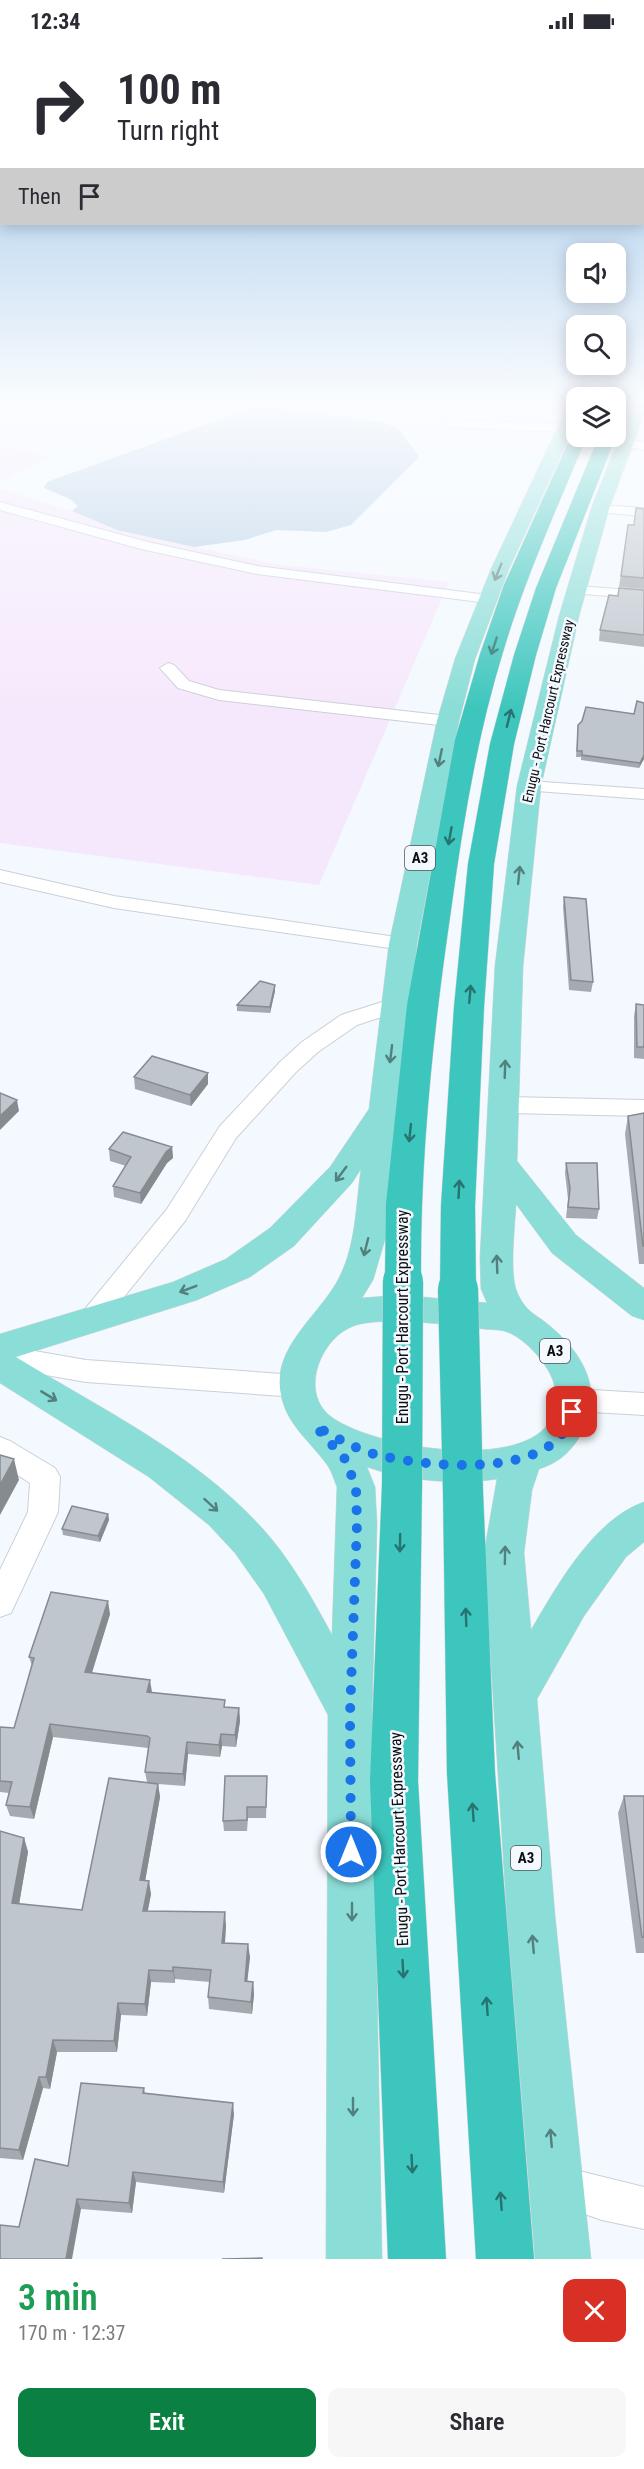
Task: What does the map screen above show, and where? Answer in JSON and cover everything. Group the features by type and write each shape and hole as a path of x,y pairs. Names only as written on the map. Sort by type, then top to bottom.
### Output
{"highway":[{"name":"Enugu - Port Harcourt Expressway","path":"417,2259 394,1781 402,1485 403,1204 422,1005 467,740 491,654 545,502"},
{"name":"Enugu - Port Harcourt Expressway","path":"505,2259 471,1773 462,1492 458,1206 469,1007 481,864 502,744 525,655 562,546 589,502"},
{"path":"460,782 496,784"}],"main road":[{"name":"Enugu - Port Harcourt Expressway","path":"326,1324 352,1287 369,1236 398,1004 403,944 448,721 465,659 488,599 500,569 535,502"},
{"name":"Enugu - Port Harcourt Expressway","path":"513,1320 498,1289 496,1258 502,1164 509,966 529,786 546,708 603,502"},
{"path":"0,1348 185,1291 238,1268 282,1237 341,1175 384,1107"},
{"path":"502,1164 564,1244 644,1307"},
{"name":"A3","path":"297,1386 302,1359 311,1338 326,1324 342,1314 389,1308 430,1309 513,1320 536,1334 564,1359 570,1374 574,1400 570,1424 549,1447 523,1458 488,1464 455,1466 373,1454 315,1426"},
{"path":"0,1365 164,1467 208,1502 249,1540 285,1592 350,1714"},
{"path":"297,1386 302,1407 315,1426 345,1459 356,1487 357,1524 350,1714 354,2259"},
{"name":"A3","path":"523,1458 513,1490 504,1553 514,1698 563,2259"},
{"path":"514,1698 569,1603 612,1545 644,1520"}],"street":[{"path":"0,506 146,546 247,568 488,599"},
{"path":"600,509 644,512"},
{"path":"577,590 644,595"},
{"path":"168,668 174,680 188,688 219,695 448,721"},
{"path":"529,786 644,794"},
{"path":"0,876 114,902 403,944"},
{"path":"90,1321 176,1215 228,1132 288,1067 310,1047 349,1020 398,1004"},
{"path":"504,1105 644,1108"},
{"path":"0,1356 86,1371 297,1386"},
{"path":"574,1400 644,1404"},
{"path":"0,1449 45,1477 43,1512 0,1603"},
{"path":"555,2185 644,2208"}],"shaded area":[{"path":"0,502 44,502 72,511 117,530 274,564 449,582 319,885 0,843"}],"water":[{"path":"74,502 374,502 351,525 326,532 276,530 245,540 194,547 117,530 72,511 78,506"}],"building":[{"path":"636,508 644,509 644,578 621,576 628,525 634,525"},
{"path":"619,588 644,590 644,635 600,630 609,595 618,596"},
{"path":"637,701 644,703 644,755 640,763 582,755 582,751 577,751 578,725 582,721 586,707 634,714"},
{"path":"564,897 586,899 593,982 571,980"},
{"path":"260,981 275,985 270,1007 237,1005"},
{"path":"636,1004 644,1005 644,1047 637,1047"},
{"path":"152,1056 208,1073 190,1095 134,1077"},
{"path":"0,1093 17,1100 0,1116"},
{"path":"644,1113 644,1246 643,1246 628,1116"},
{"path":"123,1132 172,1147 166,1152 140,1193 113,1186 131,1157 109,1149"},
{"path":"566,1163 597,1163 599,1209 568,1207 570,1188"},
{"path":"0,1455 14,1459 0,1485"},
{"path":"72,1506 108,1514 98,1536 62,1529"},
{"path":"51,1592 108,1601 85,1672 150,1680 147,1692 225,1700 224,1707 239,1708 235,1735 221,1734 219,1745 187,1742 183,1774 145,1772 150,1738 147,1736 50,1724 30,1807 6,1805 12,1782 0,1781 0,1727 14,1728 34,1658 29,1657"},
{"path":"225,1776 267,1776 266,1807 247,1807 247,1820 223,1821"},
{"path":"109,1778 158,1784 140,1880 149,1881 143,1911 225,1912 222,1943 248,1944 245,1981 253,1982 251,2002 208,1997 211,1970 173,1967 173,1971 149,1970 145,2004 118,2003 114,2041 53,2040 46,2077 39,2077 19,2150 0,2148 0,1831 24,1838 12,1903 82,1910"},
{"path":"624,1796 644,1796 644,1937 642,1937"},
{"path":"81,2083 144,2088 143,2093 233,2103 223,2182 133,2172 129,2203 77,2199 66,2259 0,2259 0,2225 19,2227 35,2159 68,2166"}],"route":[{"path":"351,1852 350,1714 357,1524 356,1487 345,1459 315,1426 373,1454 455,1466 488,1464 523,1458 549,1447 570,1424 572,1412"}]}
